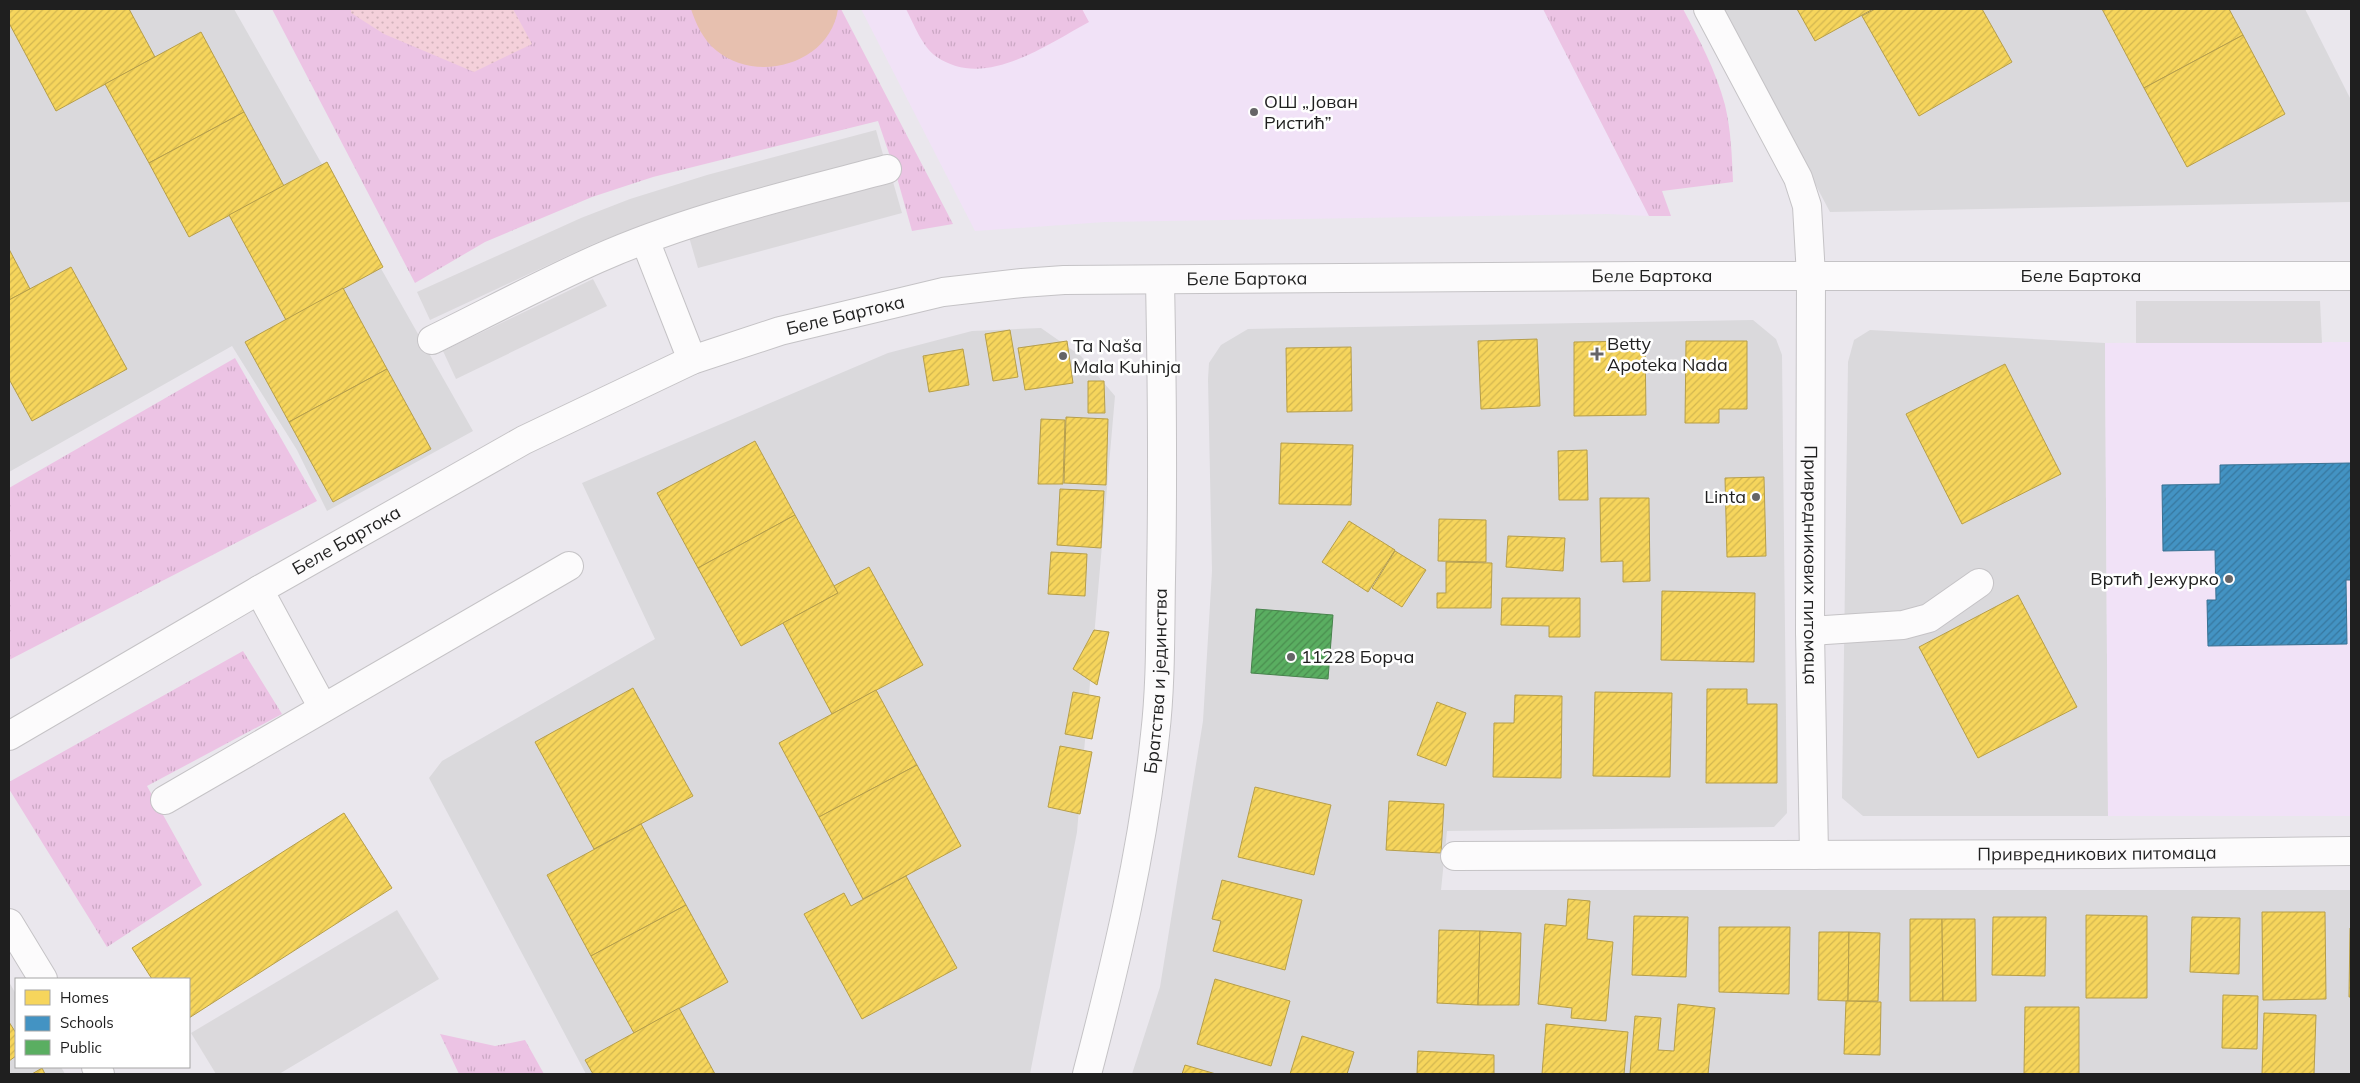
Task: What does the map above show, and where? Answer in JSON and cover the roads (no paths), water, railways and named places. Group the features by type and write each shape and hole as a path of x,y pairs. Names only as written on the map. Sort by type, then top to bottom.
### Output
{"street":[{"path":"1708,9 1798,178 1807,206 1811,276"},
{"path":"432,340 598,258 645,240 752,205 887,169"},
{"path":"645,240 692,360"},
{"name":"Беле Бартока","path":"9,736 259,590 524,440 692,360 780,331 943,292 1056,281 1811,276 2351,276"},
{"name":"Привредникових питомаца","path":"1811,276 1810,631 1814,855"},
{"name":"Братства и јединства","path":"1087,1074 1128,906 1142,830 1155,735 1160,646 1162,525 1160,281"},
{"path":"165,800 569,566"},
{"path":"1810,631 1903,625 1929,618 1980,583"},
{"path":"259,590 323,708"},
{"name":"Привредникових питомаца","path":"1456,856 2351,851"},
{"path":"9,923 42,978"}],"place":[{"name":"ОШ „Јован Ристић”","path":"1254,112"},
{"name":"Betty Apoteka Nada","path":"1597,354"},
{"name":"Ta Naša Mala Kuhinja","path":"1063,356"},
{"name":"Linta","path":"1756,497"},
{"name":"Вртић Јежурко","path":"2229,579"},
{"name":"11228 Борча","path":"1291,657"}]}
